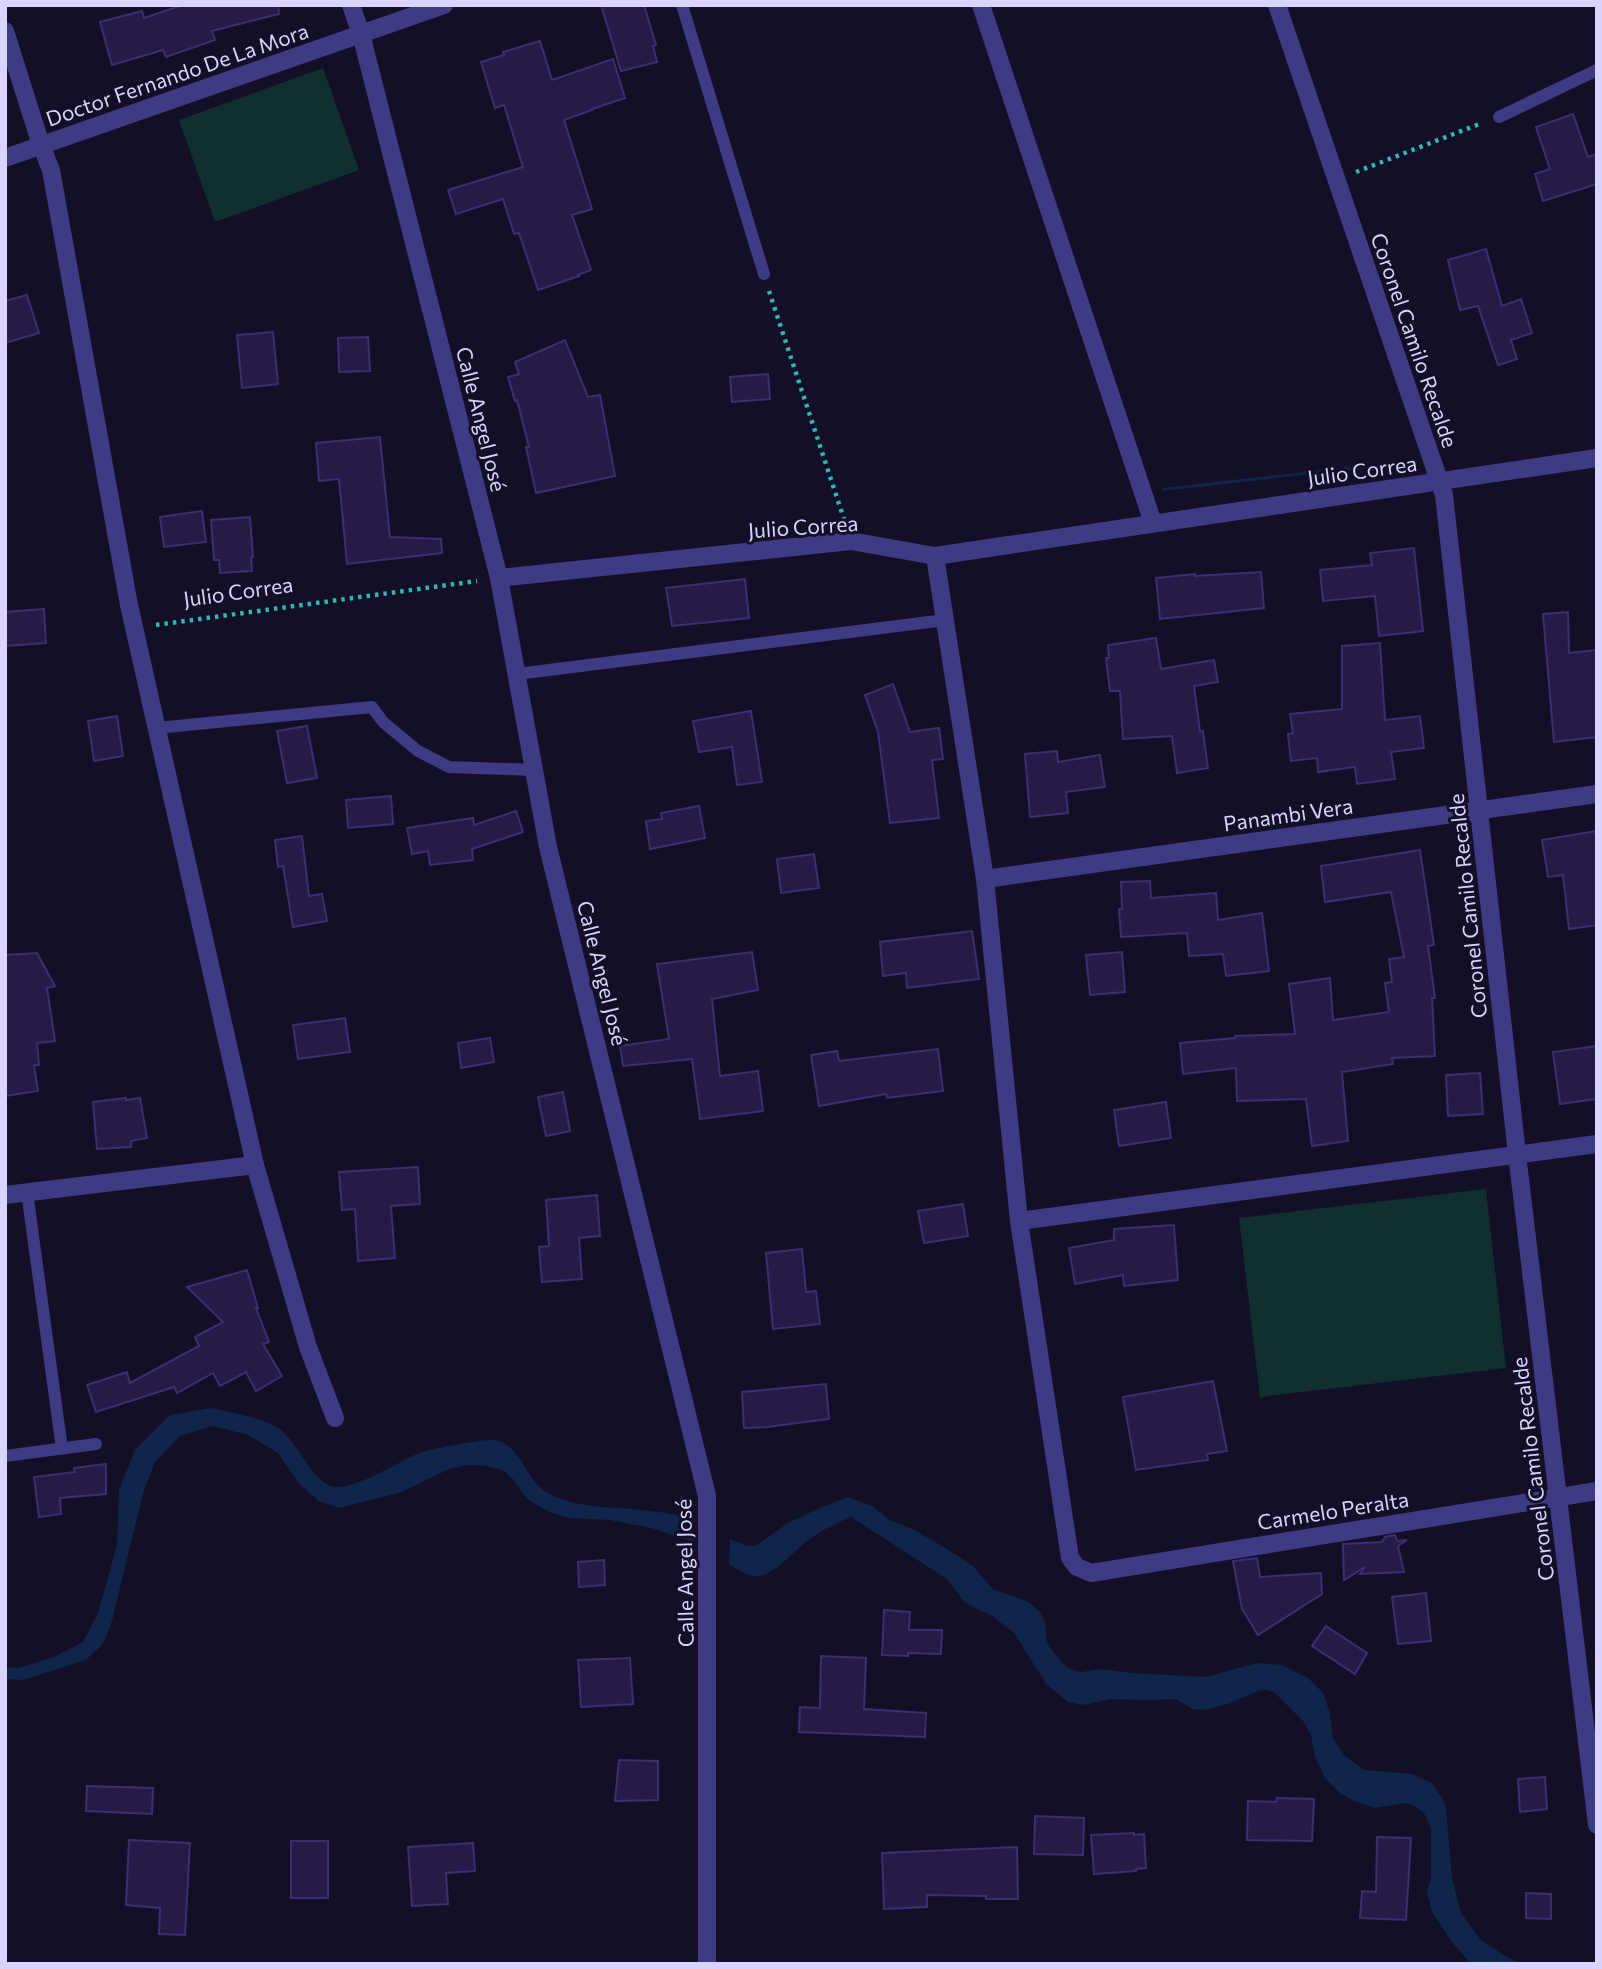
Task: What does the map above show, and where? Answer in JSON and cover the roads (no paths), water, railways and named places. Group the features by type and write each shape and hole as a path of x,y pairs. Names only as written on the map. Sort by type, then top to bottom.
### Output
{"street":[{"name":"Calle Angel José","path":"351,5 361,34 499,578 548,847 707,1496 707,1964"},
{"name":"Doctor Fernando De La Mora","path":"5,158 444,5"},
{"path":"981,5 1153,523"},
{"name":"Coronel Camilo Recalde","path":"1277,5 1444,495 1517,1154 1597,1825"},
{"path":"5,31 51,170 134,628 255,1165 308,1347 335,1418"},
{"name":"Julio Correa","path":"499,578 852,541 935,556 1597,458"},
{"path":"935,556 985,879 1019,1221 1597,1144"},
{"name":"Panambi Vera","path":"985,879 1597,794"},
{"path":"5,1195 255,1165"},
{"name":"Carmelo Peralta","path":"1019,1221 1070,1558 1077,1567 1091,1573 1597,1491"}],"lane":[{"path":"682,5 764,274"},
{"path":"1499,117 1597,70"},
{"path":"517,674 945,620"},
{"path":"157,728 372,708 383,722 418,751 449,767 534,770"},
{"path":"27,1192 62,1449"},
{"path":"5,1456 96,1444"}],"water":[{"path":"1400,461 1401,464 1163,491 1162,488"},
{"path":"211,1408 254,1418 278,1428 317,1476 331,1486 341,1487 365,1480 425,1451 479,1441 502,1442 517,1454 534,1480 548,1493 574,1503 644,1510 695,1519 693,1542 651,1528 610,1520 569,1518 549,1512 527,1499 503,1470 486,1466 469,1465 449,1469 402,1492 339,1508 319,1501 299,1484 278,1453 248,1435 213,1426 180,1436 155,1462 143,1493 112,1621 103,1644 86,1660 23,1680 5,1679 5,1667 18,1668 54,1657 83,1642 98,1613 117,1545 119,1490 135,1450 170,1415"},
{"path":"848,1497 872,1506 890,1520 944,1547 973,1566 993,1589 1029,1602 1040,1612 1045,1622 1047,1642 1062,1663 1070,1669 1081,1672 1102,1669 1206,1677 1257,1663 1282,1665 1308,1678 1324,1694 1333,1739 1345,1756 1364,1770 1412,1774 1432,1783 1446,1808 1452,1878 1461,1913 1481,1940 1521,1964 1471,1964 1432,1912 1427,1892 1431,1877 1431,1828 1424,1813 1407,1803 1374,1808 1340,1793 1325,1778 1315,1757 1311,1735 1303,1721 1274,1692 1258,1691 1228,1704 1205,1710 1192,1709 1176,1699 1111,1699 1083,1705 1068,1702 1047,1685 1014,1633 992,1616 965,1603 949,1581 851,1517 812,1537 778,1567 765,1574 759,1576 743,1573 729,1564 730,1539 747,1546 757,1545 788,1523"}]}
